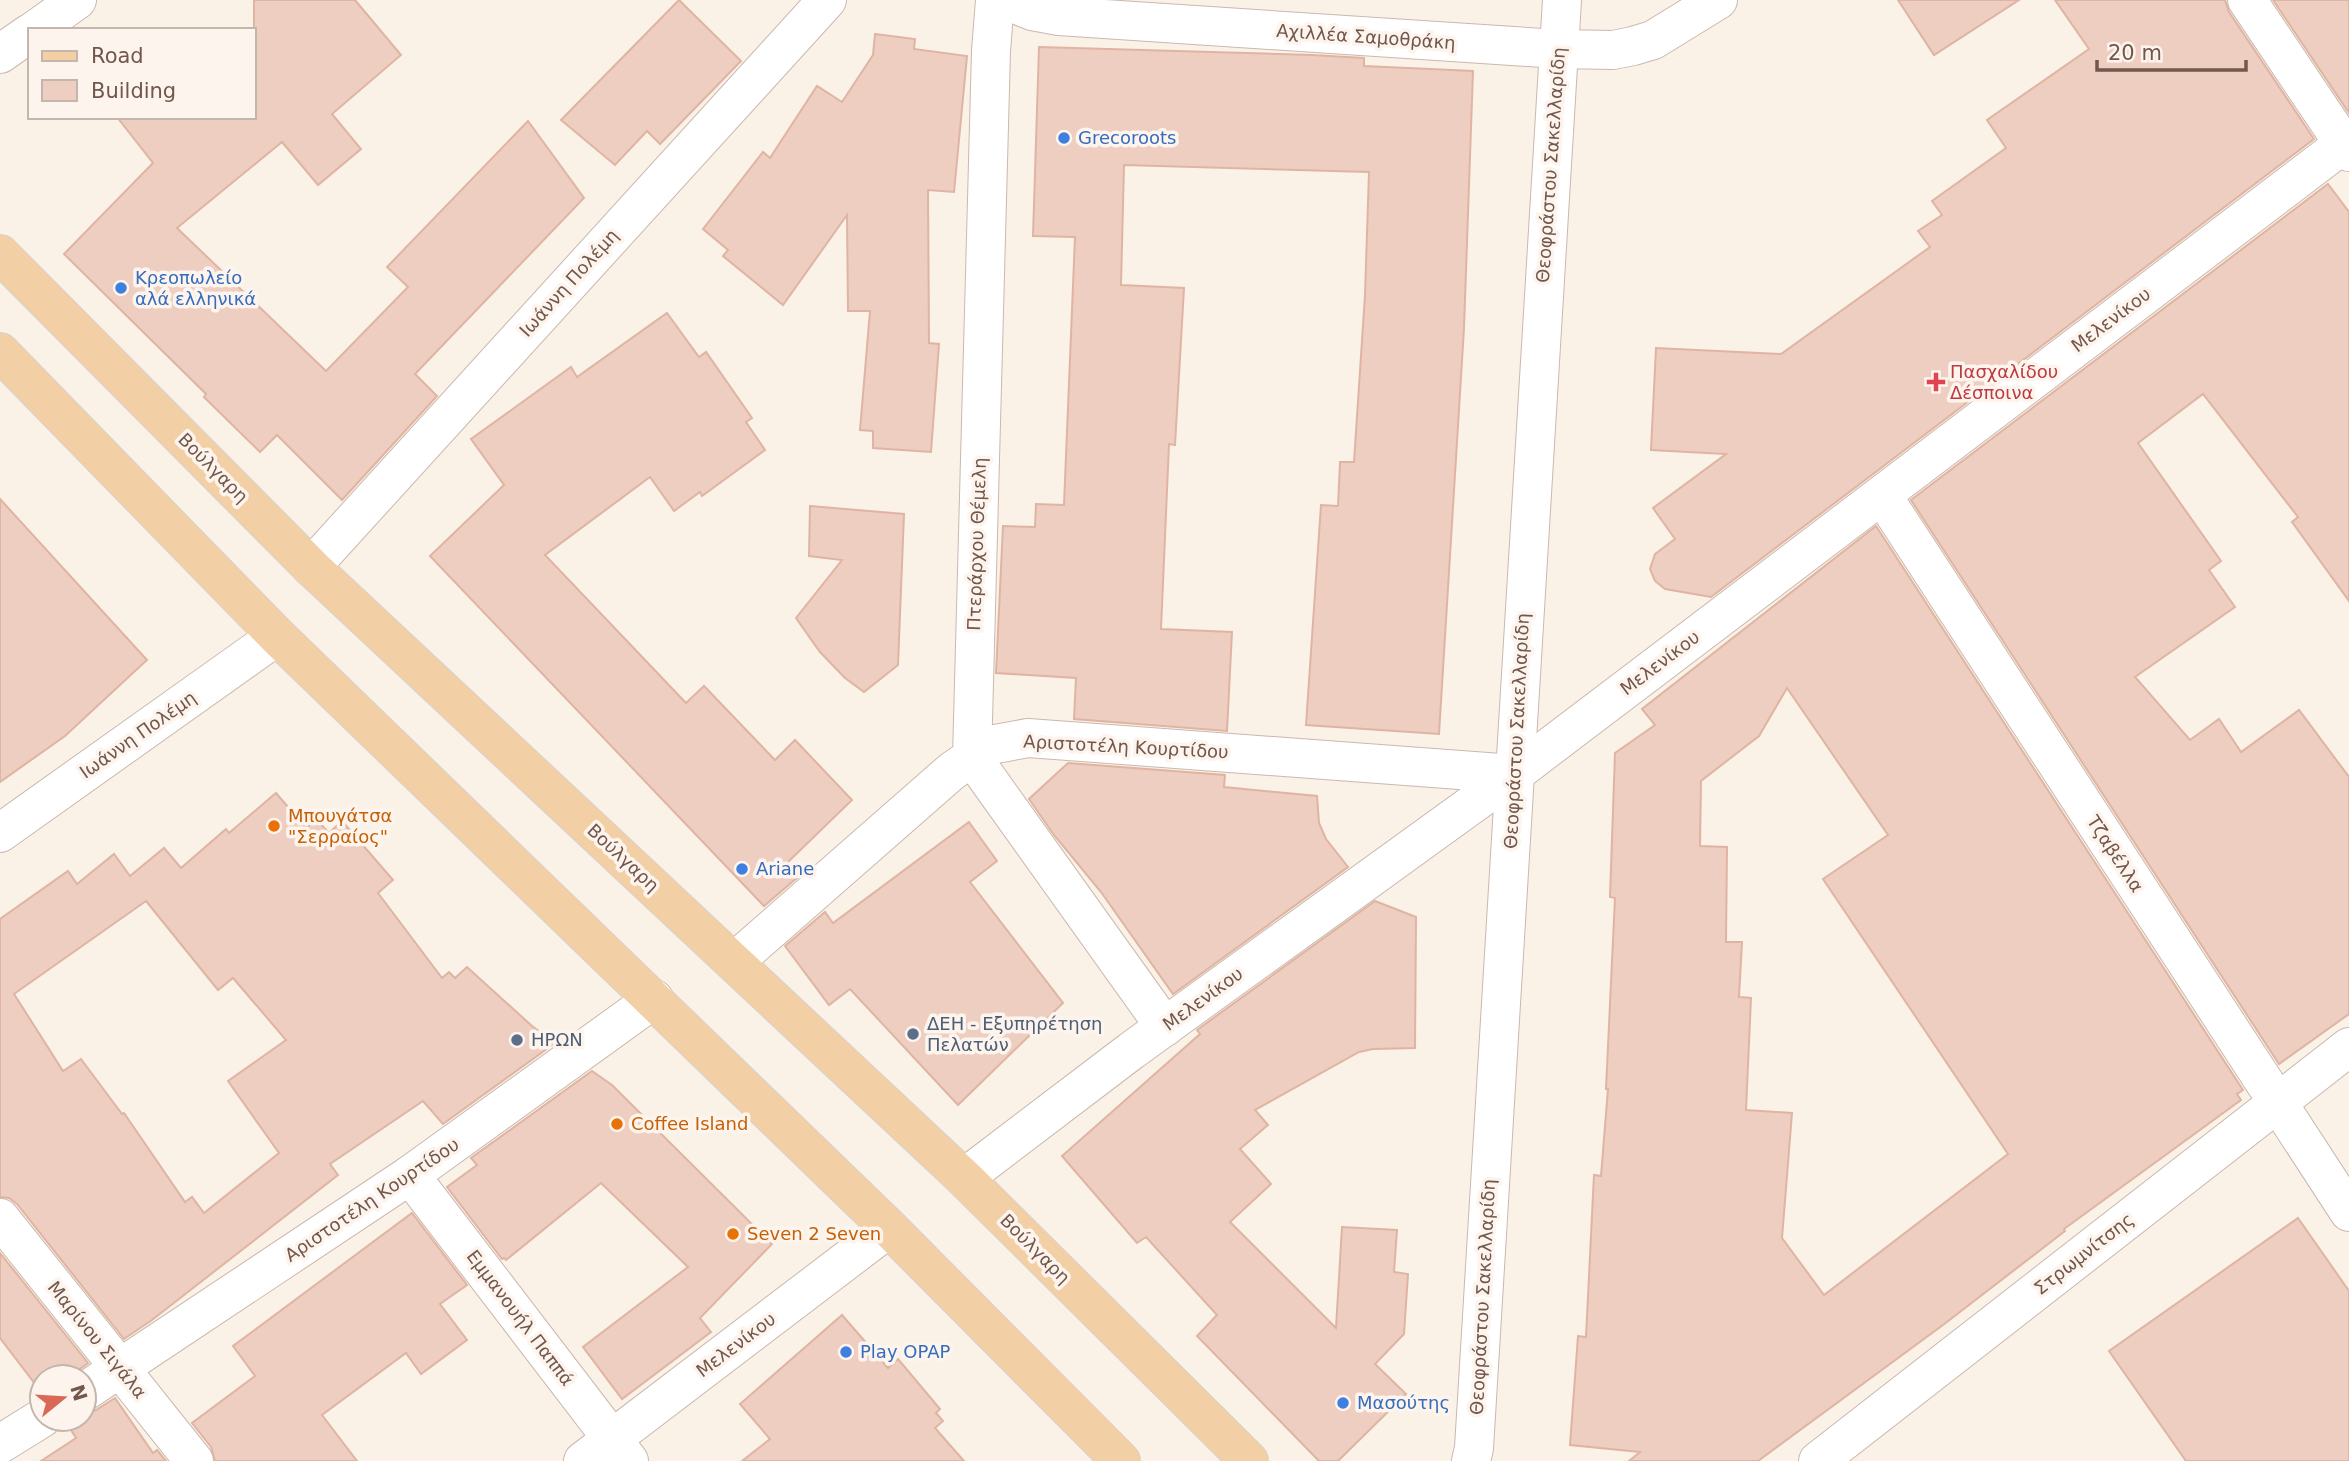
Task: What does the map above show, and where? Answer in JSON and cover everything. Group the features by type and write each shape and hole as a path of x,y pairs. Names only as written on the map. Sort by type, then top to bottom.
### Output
{"main road":[{"name":"Βούλγαρη","path":"0,254 311,567 964,1178 1248,1461"},
{"path":"0,352 277,636 889,1228 1113,1459"}],"street":[{"path":"37,28 77,0"},
{"name":"Ιωάννη Πολέμη","path":"311,567 827,0"},
{"name":"Πτεράρχου Θέμελη","path":"972,757 990,65 995,0"},
{"name":"Αχιλλέα Σαμοθράκη","path":"1005,0 1032,11 1059,16 1558,50 1612,50 1653,40 1718,0"},
{"name":"Θεοφράστου Σακελλαρίδη","path":"1471,1461 1475,1434 1562,0"},
{"path":"2247,0 2347,145"},
{"path":"0,54 28,34"},
{"name":"Μελενίκου","path":"964,1178 1165,1027 1514,774 2347,145"},
{"name":"Τζαβέλλα","path":"1882,495 2349,1212"},
{"name":"Ιωάννη Πολέμη","path":"0,833 277,636"},
{"name":"Αριστοτέλη Κουρτίδου","path":"734,962 952,771 990,745 1028,738 1514,774"},
{"path":"972,757 1165,1027"},
{"name":"Αριστοτέλη Κουρτίδου","path":"98,1383 410,1175 654,999"},
{"name":"Στρωμνίτσης","path":"1818,1461 2349,1047"},
{"name":"Εμμανουήλ Παππά","path":"410,1175 608,1454"},
{"name":"Μαρίνου Σιγάλα","path":"0,1218 194,1461"},
{"name":"Μελενίκου","path":"608,1454 889,1228"},
{"path":"0,1444 28,1427"}],"building":[{"path":"254,0 355,0 401,55 332,114 361,149 318,185 282,142 177,228 326,371 408,287 387,267 528,121 584,198 415,374 437,396 342,500 277,435 260,452 204,397 206,394 64,254 153,163 119,119 256,119"},
{"path":"679,0 741,61 660,144 647,131 615,165 561,120"},
{"path":"1898,0 2019,0 1934,55"},
{"path":"2055,0 2225,0 2229,12 2314,139 1711,597 1665,589 1655,581 1650,569 1655,554 1675,539 1653,508 1726,454 1651,450 1656,348 1781,354 1930,247 1918,231 1942,215 1932,201 2006,148 1987,120 2089,49"},
{"path":"2273,0 2349,0 2349,113"},
{"path":"875,34 915,39 914,49 967,56 954,192 928,190 929,343 939,344 931,452 873,448 873,431 860,430 870,311 848,311 847,215 783,305 723,256 728,250 703,229 763,152 770,158 817,86 842,102 873,55"},
{"path":"1039,47 1312,55 1364,58 1364,66 1473,71 1464,328 1439,734 1306,725 1321,505 1338,506 1340,462 1354,462 1365,295 1369,172 1124,165 1121,285 1184,288 1175,445 1169,444 1161,629 1232,632 1227,731 1074,719 1076,678 996,673 1003,526 1035,527 1036,504 1064,505 1075,237 1033,236"},
{"path":"2328,184 2349,212 2349,601 2292,522 2298,517 2203,394 2138,443 2221,561 2209,570 2235,607 2135,677 2190,740 2219,719 2241,752 2299,710 2349,777 2349,1014 2279,1064 1911,500"},
{"path":"667,313 699,357 706,352 752,418 746,422 765,450 702,496 700,492 674,511 650,477 545,555 686,703 704,686 775,760 795,740 852,800 788,862 799,876 764,906 430,556 504,485 471,439 571,367 577,377"},
{"path":"0,499 147,660 65,736 0,782"},
{"path":"810,506 904,514 898,665 864,692 845,678 820,652 796,618 842,560 809,556"},
{"path":"1876,526 2243,1090 2237,1094 2241,1100 2064,1229 2065,1231 1943,1325 1758,1461 1629,1461 1640,1452 1570,1445 1578,1336 1586,1337 1594,1175 1601,1176 1608,1089 1615,898 1610,897 1615,753 1655,725 1642,709","holes":["1787,688 1888,835 1823,879 2008,1154 1824,1295 1782,1238 1792,1113 1746,1110 1751,998 1739,997 1742,942 1726,942 1727,847 1700,846 1701,781 1759,736"]},
{"path":"1068,763 1225,775 1224,787 1317,796 1319,823 1326,839 1348,867 1173,994 1101,892 1054,835 1029,799"},
{"path":"276,793 306,828 316,819 329,833 342,821 393,880 378,893 442,978 449,972 455,978 467,967 532,1026 555,1043 443,1124 423,1101 330,1164 338,1175 124,1339 17,1204 9,1198 0,1197 0,919 68,871 77,884 114,854 130,876 164,848 181,868 226,829 229,833","holes":["146,901 218,990 233,978 286,1040 228,1081 279,1153 204,1213 192,1197 185,1202 124,1113 122,1114 81,1059 63,1071 14,994"]},
{"path":"969,822 997,861 970,882 1063,1003 958,1105 850,989 829,1005 785,946 825,912 833,923"},
{"path":"1375,901 1416,917 1415,1048 1359,1052 1255,1110 1268,1125 1240,1149 1271,1184 1230,1222 1336,1328 1342,1227 1397,1230 1394,1272 1408,1274 1404,1334 1375,1364 1406,1394 1338,1461 1319,1461 1197,1336 1217,1315 1146,1237 1137,1243 1062,1156 1200,1034 1197,1030"},
{"path":"592,1071 612,1085 772,1244 700,1318 711,1332 622,1399 583,1347 688,1267 601,1183 506,1260 502,1259 447,1187 477,1165 471,1158"},
{"path":"412,1213 467,1285 440,1304 467,1340 421,1374 406,1353 322,1415 357,1461 215,1461 211,1447 192,1423 255,1376 233,1346"},
{"path":"2298,1218 2349,1291 2349,1461 2186,1461 2109,1351"},
{"path":"0,1253 88,1363 28,1363 28,1375 0,1338"},
{"path":"842,1315 888,1368 898,1359 940,1409 936,1413 943,1421 935,1428 964,1461 742,1461 770,1439 740,1404"},
{"path":"115,1398 153,1453 157,1450 166,1461 41,1461 76,1438 73,1433 98,1433 98,1409"}],"place":[{"name":"Grecoroots","path":"1064,138"},
{"name":"Κρεοπωλείο αλά ελληνικά","path":"121,288"},
{"name":"Πασχαλίδου Δέσποινα","path":"1936,382"},
{"name":"Μπουγάτσα \"Σερραίος\"","path":"274,826"},
{"name":"Ariane","path":"742,869"},
{"name":"ΔΕΗ - Εξυπηρέτηση Πελατών","path":"913,1034"},
{"name":"ΗΡΩΝ","path":"517,1040"},
{"name":"Coffee Island","path":"617,1124"},
{"name":"Seven 2 Seven","path":"733,1234"},
{"name":"Play OPAP","path":"846,1352"},
{"name":"Μασούτης","path":"1343,1403"}]}
